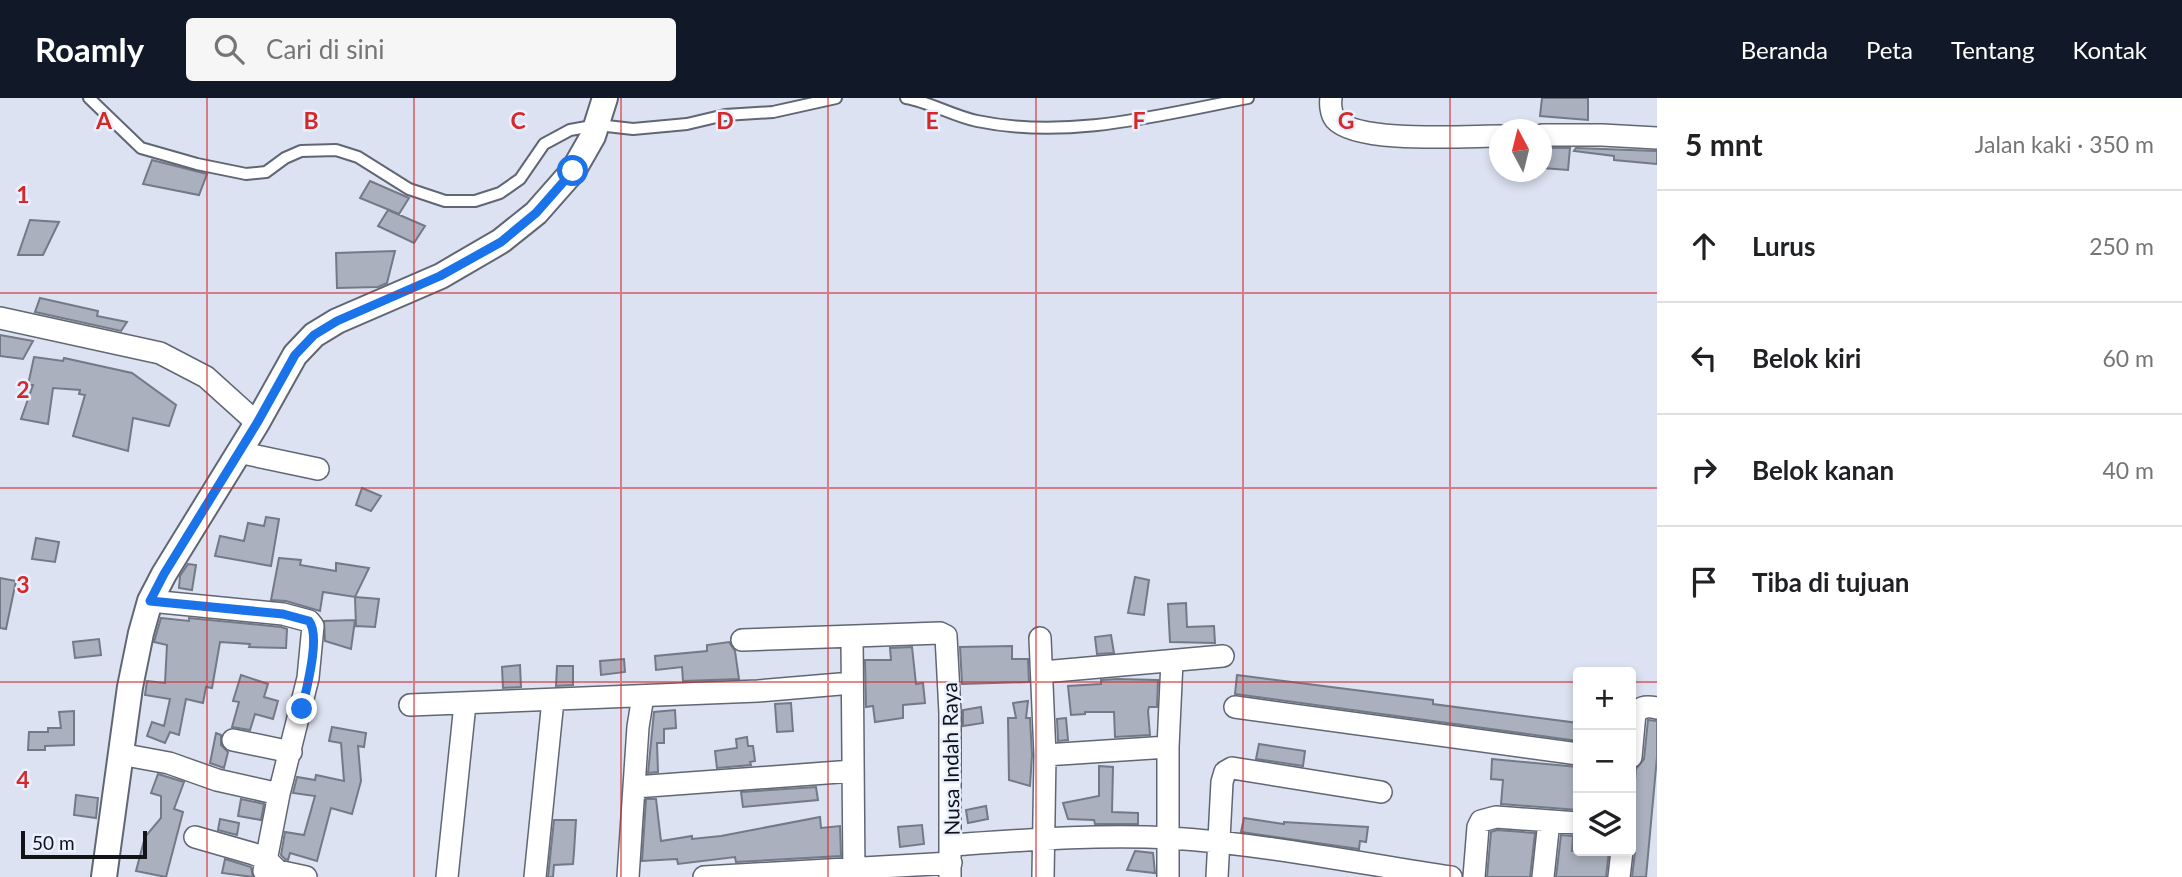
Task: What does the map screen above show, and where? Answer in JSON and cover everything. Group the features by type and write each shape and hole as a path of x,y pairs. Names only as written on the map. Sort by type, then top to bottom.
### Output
{"street":[{"path":"104,877 133,673 150,601 295,355 314,335 337,321 440,276 501,242 536,213 573,171 598,125 605,98"},
{"path":"1331,98 1335,119 1368,133 1417,137 1489,136"},
{"path":"1552,135 1657,138"},
{"path":"0,318 160,353 206,377 257,423"},
{"path":"238,452 318,468"},
{"path":"150,601 283,614 312,623 312,655 264,868"},
{"name":"Nusa Indah Raya","path":"852,636 940,633 946,636 951,861"},
{"path":"742,640 852,636 854,873"},
{"path":"1040,638 1045,755 1043,877"},
{"path":"1043,672 1223,656"},
{"path":"1168,877 1168,747 1172,661"},
{"path":"410,705 758,691 852,683"},
{"path":"628,877 638,727 643,696"},
{"path":"535,877 554,700"},
{"path":"447,877 465,704"},
{"path":"1235,707 1573,753"},
{"path":"1633,730 1635,713 1640,708 1657,708"},
{"path":"233,740 291,752"},
{"path":"1045,755 1168,747"},
{"path":"120,754 169,763 217,780 279,794"},
{"path":"1217,877 1223,776 1232,768 1381,792"},
{"path":"635,786 853,771"},
{"path":"1474,877 1478,827 1482,821 1496,817 1573,823"},
{"path":"1543,877 1549,821"},
{"path":"195,836 264,868 306,877"},
{"path":"704,877 854,873 951,861 1043,840 1168,838 1451,877"},
{"path":"1619,877 1621,856"}],"lane":[{"path":"89,98 141,148 246,174 266,172 285,158 301,151 337,150 358,157 410,189 445,201 475,201 500,193 520,179 544,144 570,130 598,125 633,129 687,124 725,115 773,112 835,98"},
{"path":"906,98 977,121 1022,127 1073,128 1133,120 1248,98"}],"building":[{"path":"1542,98 1588,98 1588,120 1540,116"},
{"path":"1552,148 1570,148 1568,170 1552,169"},
{"path":"1576,148 1657,151 1657,164 1614,160 1614,156 1574,151"},
{"path":"152,160 207,174 199,195 143,184"},
{"path":"370,181 409,198 399,214 360,198"},
{"path":"388,210 425,226 414,243 378,226"},
{"path":"30,220 59,222 43,255 18,255"},
{"path":"395,251 387,283 378,287 337,288 336,253"},
{"path":"40,298 98,311 97,316 127,322 121,331 35,312"},
{"path":"0,335 33,341 23,359 0,356"},
{"path":"34,357 63,361 64,358 132,373 176,405 169,426 133,418 128,451 73,436 85,395 79,394 80,390 53,388 48,424 21,419 33,385 28,385"},
{"path":"362,488 381,496 371,511 356,505"},
{"path":"266,517 279,519 271,566 215,556 220,536 244,541 248,523 264,526"},
{"path":"36,538 59,542 55,562 32,559"},
{"path":"279,558 301,560 300,565 336,571 336,563 369,568 355,597 323,592 320,611 286,601 271,600"},
{"path":"188,564 196,565 192,590 179,588 180,576"},
{"path":"1135,577 1149,580 1144,615 1128,613"},
{"path":"0,578 16,581 6,629 0,628"},
{"path":"355,597 379,599 375,627 356,626"},
{"path":"1186,603 1187,627 1214,626 1215,643 1170,642 1168,604"},
{"path":"161,618 281,627 287,629 286,648 249,647 250,644 220,642 212,688 206,687 203,703 186,699 179,735 170,732 165,743 147,736 152,722 164,726 170,699 145,695 147,681 165,683 167,645 154,642"},
{"path":"355,620 351,649 325,641 324,621"},
{"path":"1111,635 1114,653 1097,654 1095,637"},
{"path":"99,639 101,655 75,658 73,642"},
{"path":"729,642 735,651 739,679 683,681 682,667 656,670 655,656 707,651 707,645"},
{"path":"1012,646 1012,659 1028,659 1029,682 962,684 960,647"},
{"path":"912,647 916,684 923,683 925,703 903,705 903,718 875,722 873,706 866,707 865,660 891,660 890,648"},
{"path":"624,659 625,672 601,675 600,661"},
{"path":"520,665 521,687 503,688 502,667"},
{"path":"557,666 573,666 573,685 556,686"},
{"path":"241,675 268,684 264,697 278,701 273,719 255,714 250,730 232,727 239,702 233,701"},
{"path":"1237,675 1433,700 1433,704 1573,722 1573,740 1235,694"},
{"path":"1101,680 1158,680 1157,707 1149,707 1148,711 1150,735 1115,737 1114,712 1071,715 1068,686 1101,684"},
{"path":"1028,701 1026,718 1030,718 1032,755 1030,786 1009,780 1008,718 1016,718 1013,703"},
{"path":"791,703 793,731 777,732 775,704"},
{"path":"981,707 983,723 963,726 963,710"},
{"path":"675,710 676,728 664,729 664,743 657,743 658,772 648,773 654,712"},
{"path":"74,711 74,745 45,746 45,750 28,750 29,732 48,732 48,728 61,728 59,712"},
{"path":"1066,718 1068,740 1058,741 1057,719"},
{"path":"1648,720 1657,721 1657,757 1646,877 1632,877 1636,856 1636,769 1644,759"},
{"path":"332,727 366,733 364,747 358,746 361,781 352,814 331,808 317,861 290,853 288,860 285,859 281,855 285,832 304,835 315,796 293,793 297,777 315,780 316,775 344,781 341,743 329,741"},
{"path":"216,733 221,735 221,745 228,752 224,768 210,763"},
{"path":"747,737 748,746 753,746 755,761 750,762 751,765 717,768 715,751 737,748 736,739"},
{"path":"1259,744 1305,751 1303,766 1256,759"},
{"path":"1492,759 1573,767 1573,810 1501,804 1503,780 1491,779"},
{"path":"1099,766 1113,767 1112,812 1138,813 1138,824 1095,824 1094,820 1068,819 1063,803 1099,796"},
{"path":"158,774 184,782 174,809 183,812 166,877 136,871 145,837 161,818 161,796 151,793"},
{"path":"816,787 818,800 743,807 741,792"},
{"path":"76,795 98,798 96,818 74,815"},
{"path":"241,799 264,804 261,820 238,816"},
{"path":"646,799 656,799 661,841 692,836 692,839 721,836 820,817 821,828 840,826 841,856 736,862 735,857 678,864 677,859 642,861"},
{"path":"986,806 988,819 968,823 966,810"},
{"path":"1244,818 1284,824 1368,827 1366,842 1360,841 1359,849 1241,832"},
{"path":"220,819 239,823 237,835 218,830"},
{"path":"554,820 576,820 573,864 554,865 553,877 548,877"},
{"path":"922,825 924,844 900,847 898,827"},
{"path":"1497,830 1535,833 1530,877 1487,877 1491,832"},
{"path":"1561,835 1573,836 1573,856 1608,856 1606,877 1556,877"},
{"path":"1135,851 1153,853 1155,873 1127,870"},
{"path":"225,859 251,867 253,877 222,873"}],"route":[{"path":"302,709 312,655 312,623 283,614 150,601 295,355 314,335 337,321 440,276 501,242 536,213 573,171"}]}
